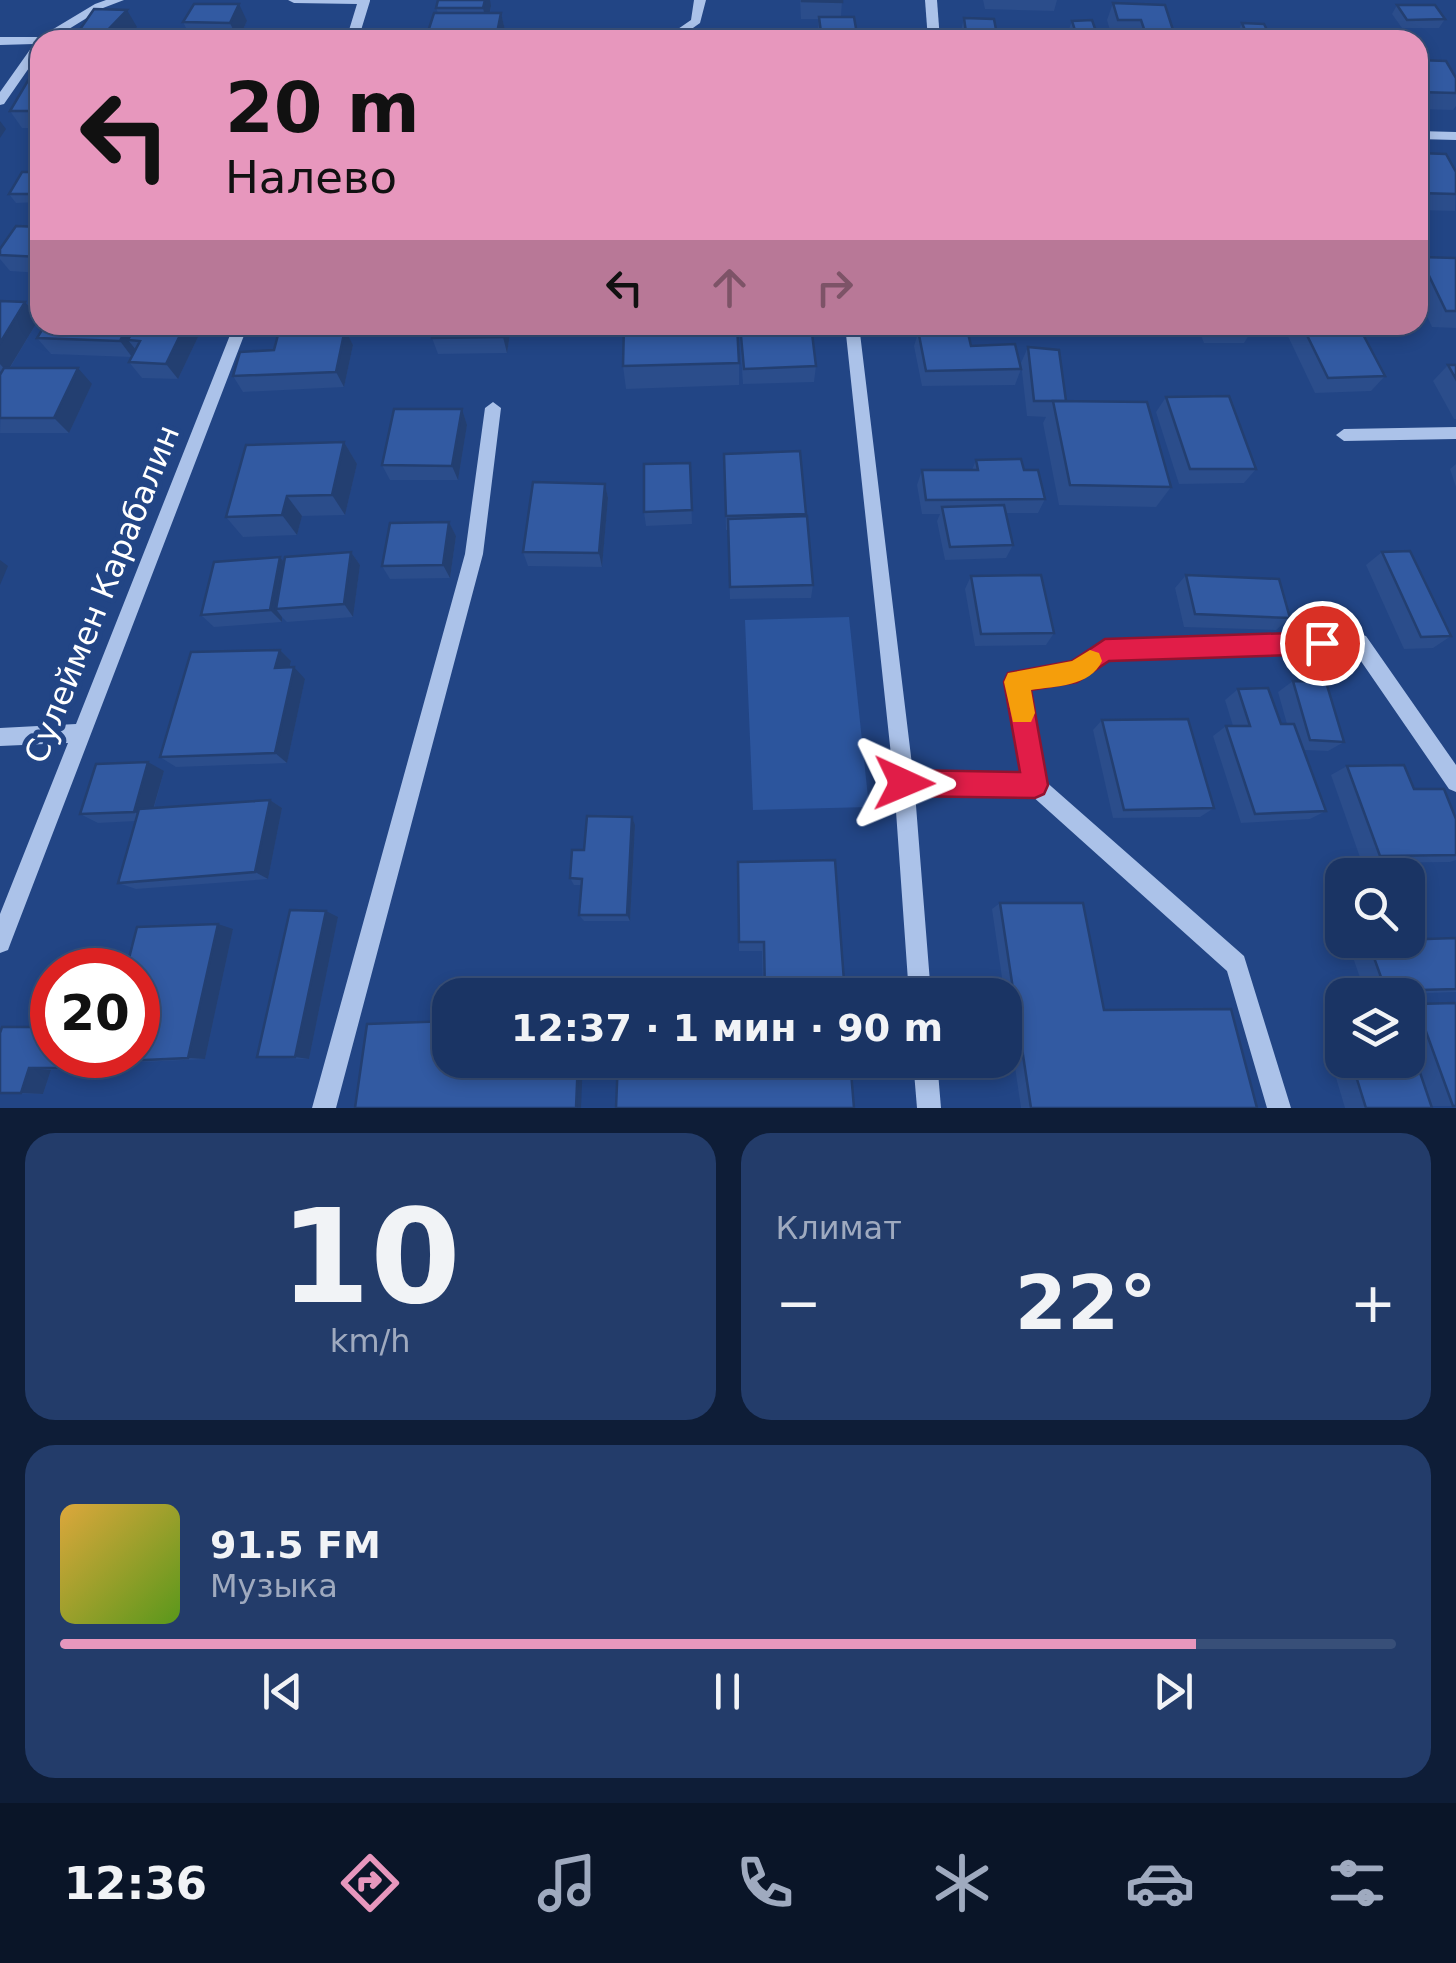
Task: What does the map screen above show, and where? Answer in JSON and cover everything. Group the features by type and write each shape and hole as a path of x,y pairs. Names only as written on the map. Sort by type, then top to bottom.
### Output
{"street":[{"path":"59,30 99,6 118,0"},
{"path":"294,0 364,0 355,30"},
{"path":"684,30 696,22 700,0"},
{"path":"930,0 933,30"},
{"path":"0,41 30,41"},
{"path":"0,101 30,57"},
{"path":"1428,135 1456,136"},
{"name":"Сулеймен Карабалин","path":"0,942 237,335"},
{"path":"853,335 904,783 919,978"},
{"path":"324,1108 474,554 493,408"},
{"path":"1344,435 1456,434"},
{"path":"1279,1108 1236,964 1035,785 1016,682 1077,671 1105,650 1359,642 1456,782"},
{"path":"0,736 78,734"},
{"path":"904,783 1035,785"},
{"path":"926,1078 928,1108"}],"shaded area":[{"path":"849,617 869,807 753,810 745,620"}],"building":[{"path":"438,0 485,0 483,8 436,8"},
{"path":"1113,3 1165,5 1173,30 1144,29 1141,20 1118,20"},
{"path":"194,4 239,4 230,23 183,22"},
{"path":"1397,5 1435,5 1445,19 1407,20"},
{"path":"94,9 127,10 108,30 80,30"},
{"path":"434,13 501,13 498,30 429,30"},
{"path":"819,17 854,17 856,30 821,30"},
{"path":"964,18 994,19 996,30 966,30"},
{"path":"1092,20 1096,30 1075,30 1072,21"},
{"path":"1242,23 1264,24 1267,30 1245,30"},
{"path":"1428,60 1446,61 1456,78 1456,93 1428,92"},
{"path":"30,77 30,111 10,111"},
{"path":"1428,153 1446,154 1456,172 1456,194 1428,193"},
{"path":"22,172 30,172 30,194 9,194"},
{"path":"16,226 30,227 30,256 0,255"},
{"path":"1428,257 1456,258 1456,311 1446,311 1428,274"},
{"path":"0,301 25,302 0,343"},
{"path":"39,335 123,335 120,341 37,338"},
{"path":"131,335 180,335 166,364 129,362 140,341 128,340"},
{"path":"278,335 344,335 336,372 233,376 240,352 274,350"},
{"path":"432,335 503,335 503,337 432,338"},
{"path":"624,335 738,335 739,363 623,366"},
{"path":"741,335 812,335 816,366 744,369"},
{"path":"919,335 968,335 971,346 1015,344 1021,369 926,371"},
{"path":"1307,335 1363,335 1385,376 1328,378"},
{"path":"1028,347 1059,350 1066,401 1034,401"},
{"path":"4,368 78,368 54,418 0,418 0,375"},
{"path":"1229,396 1256,469 1190,469 1166,397"},
{"path":"1053,401 1147,402 1171,487 1070,485"},
{"path":"394,409 462,409 452,466 382,465"},
{"path":"344,442 332,495 287,496 282,515 226,517 246,445"},
{"path":"800,451 806,514 726,516 724,454"},
{"path":"1021,459 1024,470 1038,470 1045,499 926,500 922,470 978,470 976,460"},
{"path":"690,463 692,510 644,512 644,464"},
{"path":"533,482 605,484 599,553 523,552"},
{"path":"1004,505 1013,545 950,547 942,507"},
{"path":"807,516 813,585 730,587 728,519"},
{"path":"449,522 443,565 382,566 390,523"},
{"path":"1410,551 1451,636 1421,637 1382,552"},
{"path":"351,552 344,604 276,609 285,557"},
{"path":"280,557 270,610 201,615 214,562"},
{"path":"1041,575 1054,633 981,634 971,576"},
{"path":"1186,575 1279,579 1290,618 1195,614"},
{"path":"280,650 275,668 294,667 275,753 160,757 191,652"},
{"path":"1293,681 1326,682 1344,742 1310,740"},
{"path":"1268,688 1281,724 1294,724 1326,811 1255,814 1226,726 1250,726 1238,689"},
{"path":"1188,719 1214,808 1124,810 1102,720"},
{"path":"148,762 134,812 80,814 96,764"},
{"path":"1404,765 1414,789 1444,789 1456,819 1456,855 1380,856 1347,766"},
{"path":"270,800 255,872 118,883 139,809"},
{"path":"587,816 632,817 627,915 579,915 582,879 570,878 572,850 584,850"},
{"path":"835,860 844,978 765,978 764,942 739,942 738,862"},
{"path":"1000,903 1083,903 1104,1010 1231,1009 1257,1108 1031,1108 1022,1048 1022,978 1011,978"},
{"path":"290,910 326,911 295,1057 257,1057"},
{"path":"218,924 188,1058 160,1059 160,948 132,948 137,927"},
{"path":"1456,938 1456,989 1425,990 1425,978 1381,978 1374,958 1425,958 1425,939"},
{"path":"1456,1003 1456,1106 1425,1029 1425,1004"},
{"path":"432,1022 432,1078 577,1078 576,1108 355,1108 367,1024"},
{"path":"2,1027 30,1027 30,1068 21,1093 0,1093"},
{"path":"617,1078 852,1078 854,1108 616,1108"},
{"path":"1357,1078 1422,1078 1432,1108 1366,1108"}],"slow traffic":[{"path":"1022,713 1016,682 1077,671 1090,661"}],"route":[{"path":"904,783 1035,785 1016,682 1077,671 1105,650 1322,643"}]}
